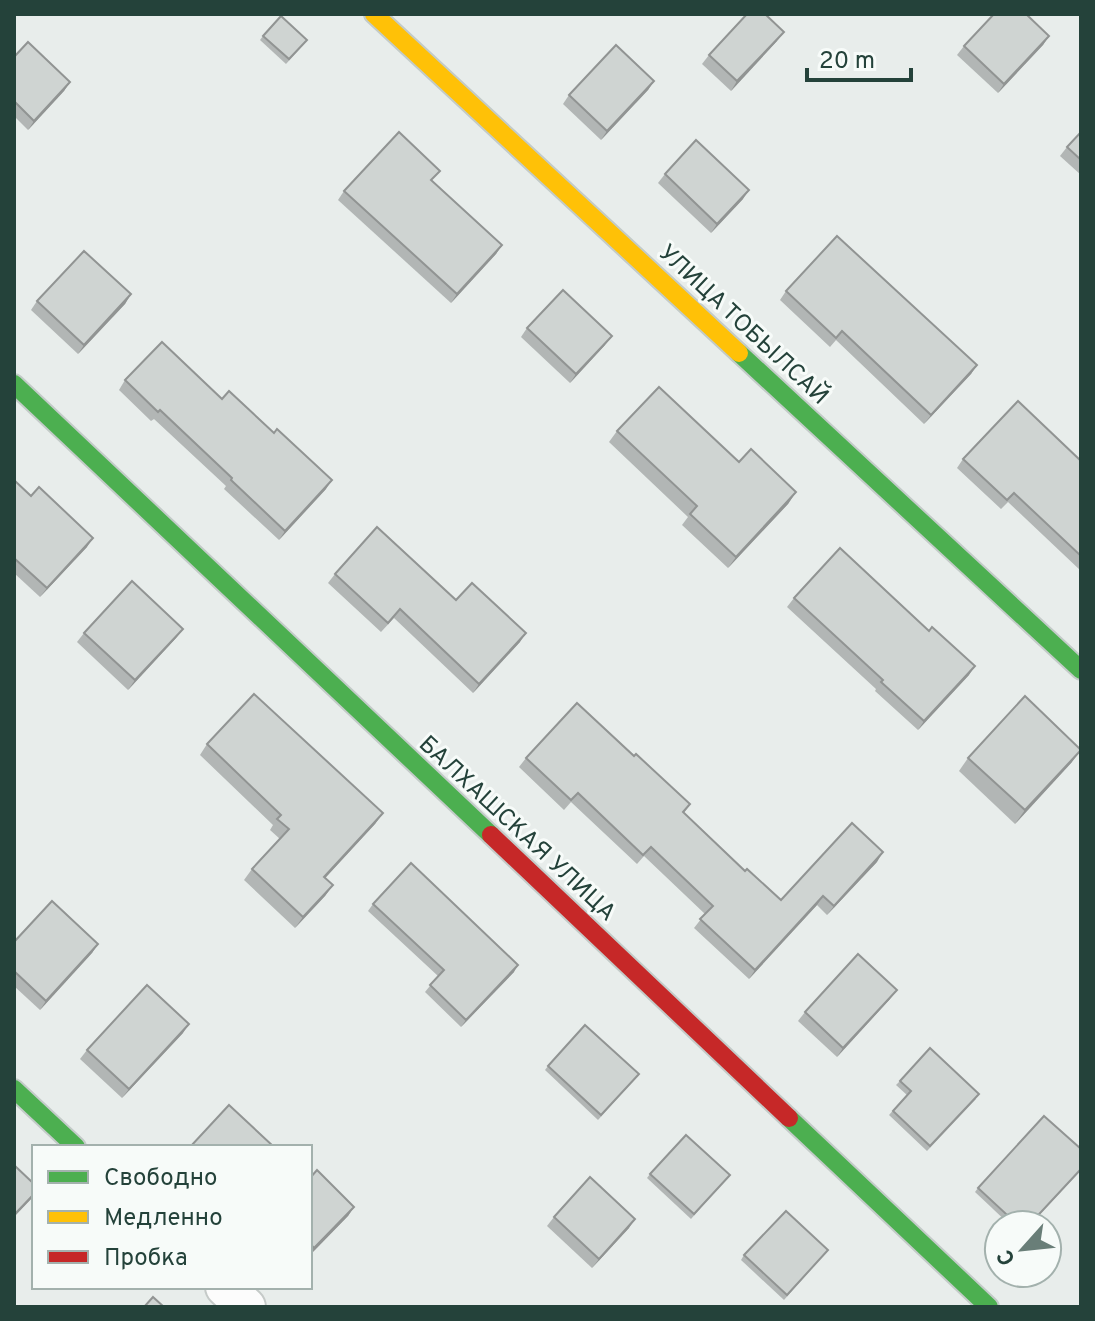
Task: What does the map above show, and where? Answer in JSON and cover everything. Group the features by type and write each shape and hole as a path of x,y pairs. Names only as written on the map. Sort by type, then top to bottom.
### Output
{"street":[{"name":"УЛИЦА ТОБЫЛСАЙ","path":"374,14 1081,670"},
{"name":"БАЛХАШСКАЯ УЛИЦА","path":"14,384 989,1307"},
{"path":"14,1089 74,1145"},
{"path":"227,1289 246,1307"}],"building":[{"path":"747,14 765,14 784,32 737,81 709,55"},
{"path":"994,14 1026,14 1049,36 1004,84 964,46"},
{"path":"281,16 307,40 289,59 263,36"},
{"path":"28,42 70,82 34,121 14,101 14,57"},
{"path":"616,45 654,81 607,131 569,95"},
{"path":"399,132 440,171 431,180 502,245 457,294 344,191"},
{"path":"1081,132 1081,160 1067,147"},
{"path":"696,140 749,190 717,224 665,174"},
{"path":"837,236 977,365 931,415 842,331 836,338 786,291"},
{"path":"84,251 131,294 84,345 37,301"},
{"path":"563,290 612,336 576,374 527,328"},
{"path":"162,342 222,399 229,391 274,433 277,429 332,480 285,531 125,380"},
{"path":"659,387 739,462 751,449 796,492 736,557 690,514 697,506 617,431"},
{"path":"1018,401 1081,461 1081,556 1014,493 1007,500 963,459"},
{"path":"14,480 31,496 39,487 93,538 47,588 14,558"},
{"path":"377,527 456,600 472,583 526,633 479,684 400,609 388,623 335,574"},
{"path":"840,548 929,631 932,627 975,666 924,721 794,598"},
{"path":"132,581 183,629 135,680 84,633"},
{"path":"254,694 383,813 324,877 333,885 303,917 252,869 289,829 277,819 281,815 207,744"},
{"path":"1025,696 1081,750 1025,810 968,758"},
{"path":"577,703 690,804 683,812 745,871 747,869 781,900 852,823 883,852 834,906 823,896 755,970 700,919 713,906 651,847 643,855 578,793 571,800 526,758"},
{"path":"411,863 518,965 466,1020 430,985 444,970 373,904"},
{"path":"52,901 98,944 46,1001 14,971 14,942"},
{"path":"858,954 897,990 843,1048 805,1012"},
{"path":"147,985 189,1024 129,1089 87,1050"},
{"path":"585,1025 639,1074 601,1115 548,1066"},
{"path":"930,1048 979,1094 930,1146 893,1111 911,1091 900,1081"},
{"path":"229,1105 272,1145 192,1145"},
{"path":"1044,1116 1081,1149 1081,1169 1044,1209 1001,1209 978,1188"},
{"path":"686,1135 730,1175 694,1214 650,1174"},
{"path":"14,1165 32,1182 32,1196 14,1215"},
{"path":"317,1170 354,1207 314,1248 312,1246 312,1176"},
{"path":"590,1177 635,1219 599,1259 554,1217"},
{"path":"786,1211 828,1250 787,1295 744,1255"},
{"path":"153,1297 164,1307 144,1307"}],"traffic: fast":[{"path":"739,353 1081,670"},
{"path":"14,384 491,835"},
{"path":"14,1089 74,1145"},
{"path":"789,1118 989,1307"}],"traffic: slow":[{"path":"374,14 739,353"}],"traffic: jam":[{"path":"491,835 789,1118"}]}
